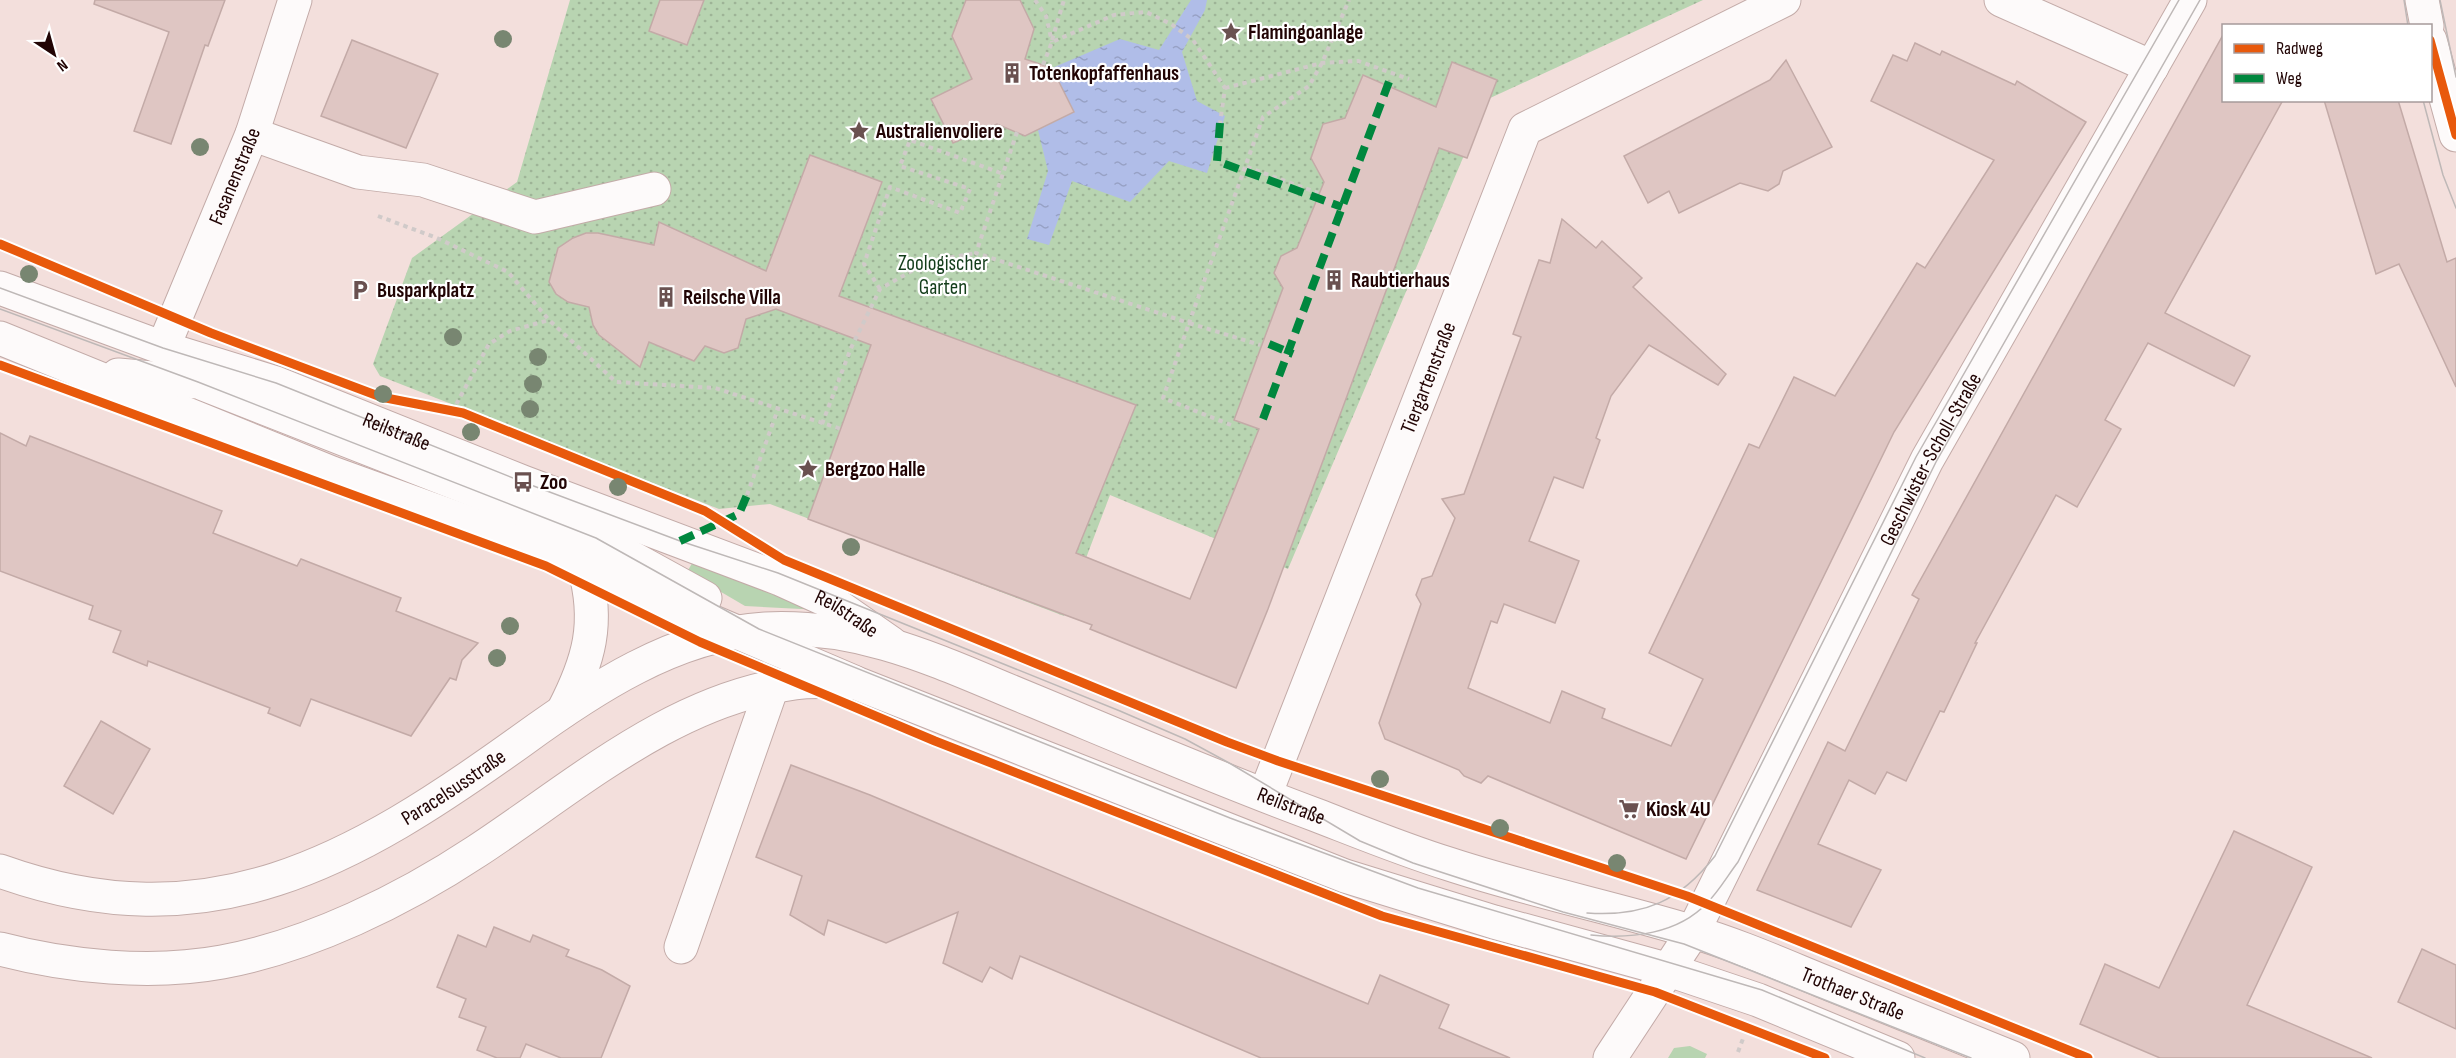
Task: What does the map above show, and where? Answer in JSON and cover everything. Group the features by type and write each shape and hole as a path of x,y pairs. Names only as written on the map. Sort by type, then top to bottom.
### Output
{"street":[{"name":"Fasanenstraße","path":"163,348 252,134 295,0"},
{"name":"Tiergartenstraße","path":"1265,795 1525,129 1784,0"},
{"path":"2001,0 2152,67"},
{"name":"Geschwister-Scholl-Straße","path":"1669,970 1693,932 1927,460 2190,0"},
{"path":"2422,0 2427,24"},
{"path":"2432,47 2456,135"},
{"path":"252,134 358,172 423,180 535,217 654,189"},
{"name":"Reilstraße","path":"0,288 163,348 276,383 780,579 835,604 891,643 1265,795 1450,864 1693,932"},
{"path":"0,338 332,472 547,551 748,631 863,685 1345,876 1494,922 1669,970 1610,1058"},
{"path":"86,372 198,382 596,538 748,631"},
{"path":"562,711 578,682 588,654 592,628 592,603 584,567"},
{"name":"Paracelsusstraße","path":"0,871 72,893 149,900 184,900 237,892 276,881 359,845 461,784 562,711 635,668 700,642 748,631 824,630 891,643"},
{"path":"0,948 31,957 89,965 179,967 222,962 301,938 393,900 475,853 641,740 670,723 729,700 772,687 815,682 863,685"},
{"path":"681,947 772,687"},
{"name":"Trothaer Straße","path":"1693,932 2013,1058"},
{"name":"Trothaer Straße","path":"1669,970 1758,1000 1899,1058"}],"path":[{"path":"1035,0 1046,16 1052,42"},
{"path":"1043,65 1064,0"},
{"path":"1230,425 1163,398 1263,117 1309,86 1322,63 1349,0"},
{"path":"1052,42 1114,15 1146,12 1171,24 1193,40 1226,88 1220,123"},
{"path":"1226,88 1322,63 1358,61 1409,79"},
{"path":"976,254 1001,173 1017,132"},
{"path":"880,289 864,264 891,187 960,213 970,189 900,166 910,140 1001,173"},
{"path":"1247,167 1318,193"},
{"path":"376,216 437,238 508,272 549,320 616,382 715,388 841,429"},
{"path":"822,424 851,348 880,289 929,261 976,254 1260,345"},
{"path":"434,446 447,411 489,344 510,331 549,320"},
{"path":"747,495 778,409"},
{"path":"447,411 462,413"}],"green space":[{"name":"Zoologischer Garten","path":"570,0 1703,0 1488,99 1288,569 1110,495 1064,616 770,504 719,509 380,376 373,364 412,258 517,182"},
{"path":"694,560 821,610 745,606 687,572"},
{"path":"1690,1046 1707,1054 1705,1058 1668,1058 1674,1048"}],"water":[{"path":"1191,0 1207,0 1205,10 1182,52 1197,101 1225,116 1207,173 1169,161 1130,202 1072,181 1049,245 1027,239 1048,171 1038,130 1074,112 1052,68 1120,39 1159,50"}],"building":[{"path":"95,0 225,0 208,46 205,45 171,144 134,131 169,32 94,4"},
{"path":"660,0 704,0 687,45 649,31"},
{"name":"Totenkopfaffenhaus","path":"966,0 1020,0 1034,29 1025,59 1052,68 1074,112 1025,136 997,124 953,143 931,99 972,79 952,36"},
{"path":"2222,37 2222,102 2282,102 2165,313 2250,356 2234,386 2148,343 2105,420 2121,429 2077,507 2056,495 1975,643 1977,643 1944,712 1940,711 1906,781 1887,772 1875,794 1849,780 1818,844 1881,870 1851,927 1757,890 1828,742 1845,751 1919,599 1912,595"},
{"path":"352,40 438,74 406,148 321,116"},
{"path":"1915,43 1940,55 1942,51 2015,85 2017,81 2086,122 1894,432 1686,859 1488,776 1481,783 1464,776 1459,770 1385,739 1379,723 1421,604 1416,595 1422,579 1432,576 1455,518 1442,499 1464,494 1521,337 1513,334 1539,260 1550,263 1562,219 1596,248 1602,241 1642,278 1633,287 1726,374 1718,385 1649,345 1611,396 1596,438 1600,440 1583,488 1554,477 1529,541 1579,561 1555,623 1504,604 1497,623 1491,621 1468,688 1550,723 1562,691 1605,709 1602,718 1671,746 1703,679 1649,653 1749,444 1759,448 1794,377 1835,396 1917,263 1925,268 1994,160 1871,101 1893,55 1907,61"},
{"path":"1786,60 1832,147 1783,171 1779,184 1768,191 1740,183 1679,213 1669,191 1648,203 1624,156 1770,80"},
{"path":"1452,62 1497,80 1467,158 1439,148 1268,609 1236,688 1090,629 1092,625 808,519 871,345 776,309 746,319 738,348 724,353 705,346 694,361 649,342 640,367 599,335 593,325 589,307 568,302 556,294 549,282 558,248 573,238 586,233 598,233 654,245 659,222 766,271 810,155 882,182 839,296 1136,405 1076,553 1190,599 1259,429 1234,420 1283,288 1274,273 1281,256 1297,248 1324,182 1311,158 1323,124 1345,118 1363,75 1436,107"},
{"path":"2325,102 2399,102 2447,262 2456,258 2456,387 2399,264 2376,274"},
{"path":"0,433 26,446 30,436 222,511 213,533 297,566 301,559 401,598 396,611 478,643 462,660 456,680 450,678 411,736 311,699 300,726 268,713 270,708 148,661 147,666 113,652 121,631 89,619 93,606 0,571"},
{"path":"101,721 150,749 113,814 64,786"},
{"path":"791,765 870,795 1368,1004 1380,975 1449,1005 1439,1028 1510,1058 1261,1058 1020,956 1012,979 990,967 982,982 943,963 958,912 886,943 828,920 824,935 790,915 802,876 756,857"},
{"path":"2234,831 2312,867 2247,1005 2372,1058 2160,1058 2080,1024 2105,964 2159,988"},
{"path":"494,927 530,942 533,935 569,950 566,956 602,970 630,986 601,1058 561,1058 526,1044 520,1058 497,1058 477,1050 486,1027 459,1017 466,999 437,987 458,935 486,947"},
{"path":"2422,949 2456,965 2456,1029 2398,1002"}],"tram line":[{"path":"1587,913 1626,912 1659,903 1688,884 1715,856 1916,457 2179,0"},
{"path":"1591,935 1638,935 1682,922 1707,903 1738,862 1936,462 2200,0"},
{"path":"2404,0 2408,24"},
{"path":"2440,0 2456,77"},
{"path":"2424,102 2443,175 2456,208"},
{"path":"0,288 163,348 276,383 523,482 680,541 778,573 1120,711 1185,739 1360,841 1413,863 1563,912 1684,944 1971,1058"},
{"path":"0,309 198,382 596,538 759,629 1230,818 1418,888 1762,990 1925,1058"}],"marked path":[{"path":"1263,419 1390,79"},
{"path":"1220,123 1217,161 1342,207"},
{"path":"1269,344 1293,354"},
{"path":"680,541 739,514 747,495"}],"cycle path":[{"path":"2432,47 2456,135"},
{"path":"0,244 211,333 381,397 463,413 705,511 784,560 1227,742 1278,761 1687,896 2088,1058"},
{"path":"0,365 546,566 700,642 935,741 1382,916 1655,992 1825,1058"}],"place":[{"name":"Flamingoanlage","path":"1231,32"},
{"name":"Totenkopfaffenhaus","path":"1012,73"},
{"name":"Australienvoliere","path":"859,131"},
{"name":"Raubtierhaus","path":"1334,280"},
{"name":"Busparkplatz","path":"360,290"},
{"name":"Reilsche Villa","path":"666,297"},
{"name":"Bergzoo Halle","path":"808,469"},
{"name":"Zoo","path":"523,482"},
{"name":"Kiosk 4U","path":"1629,809"}]}
